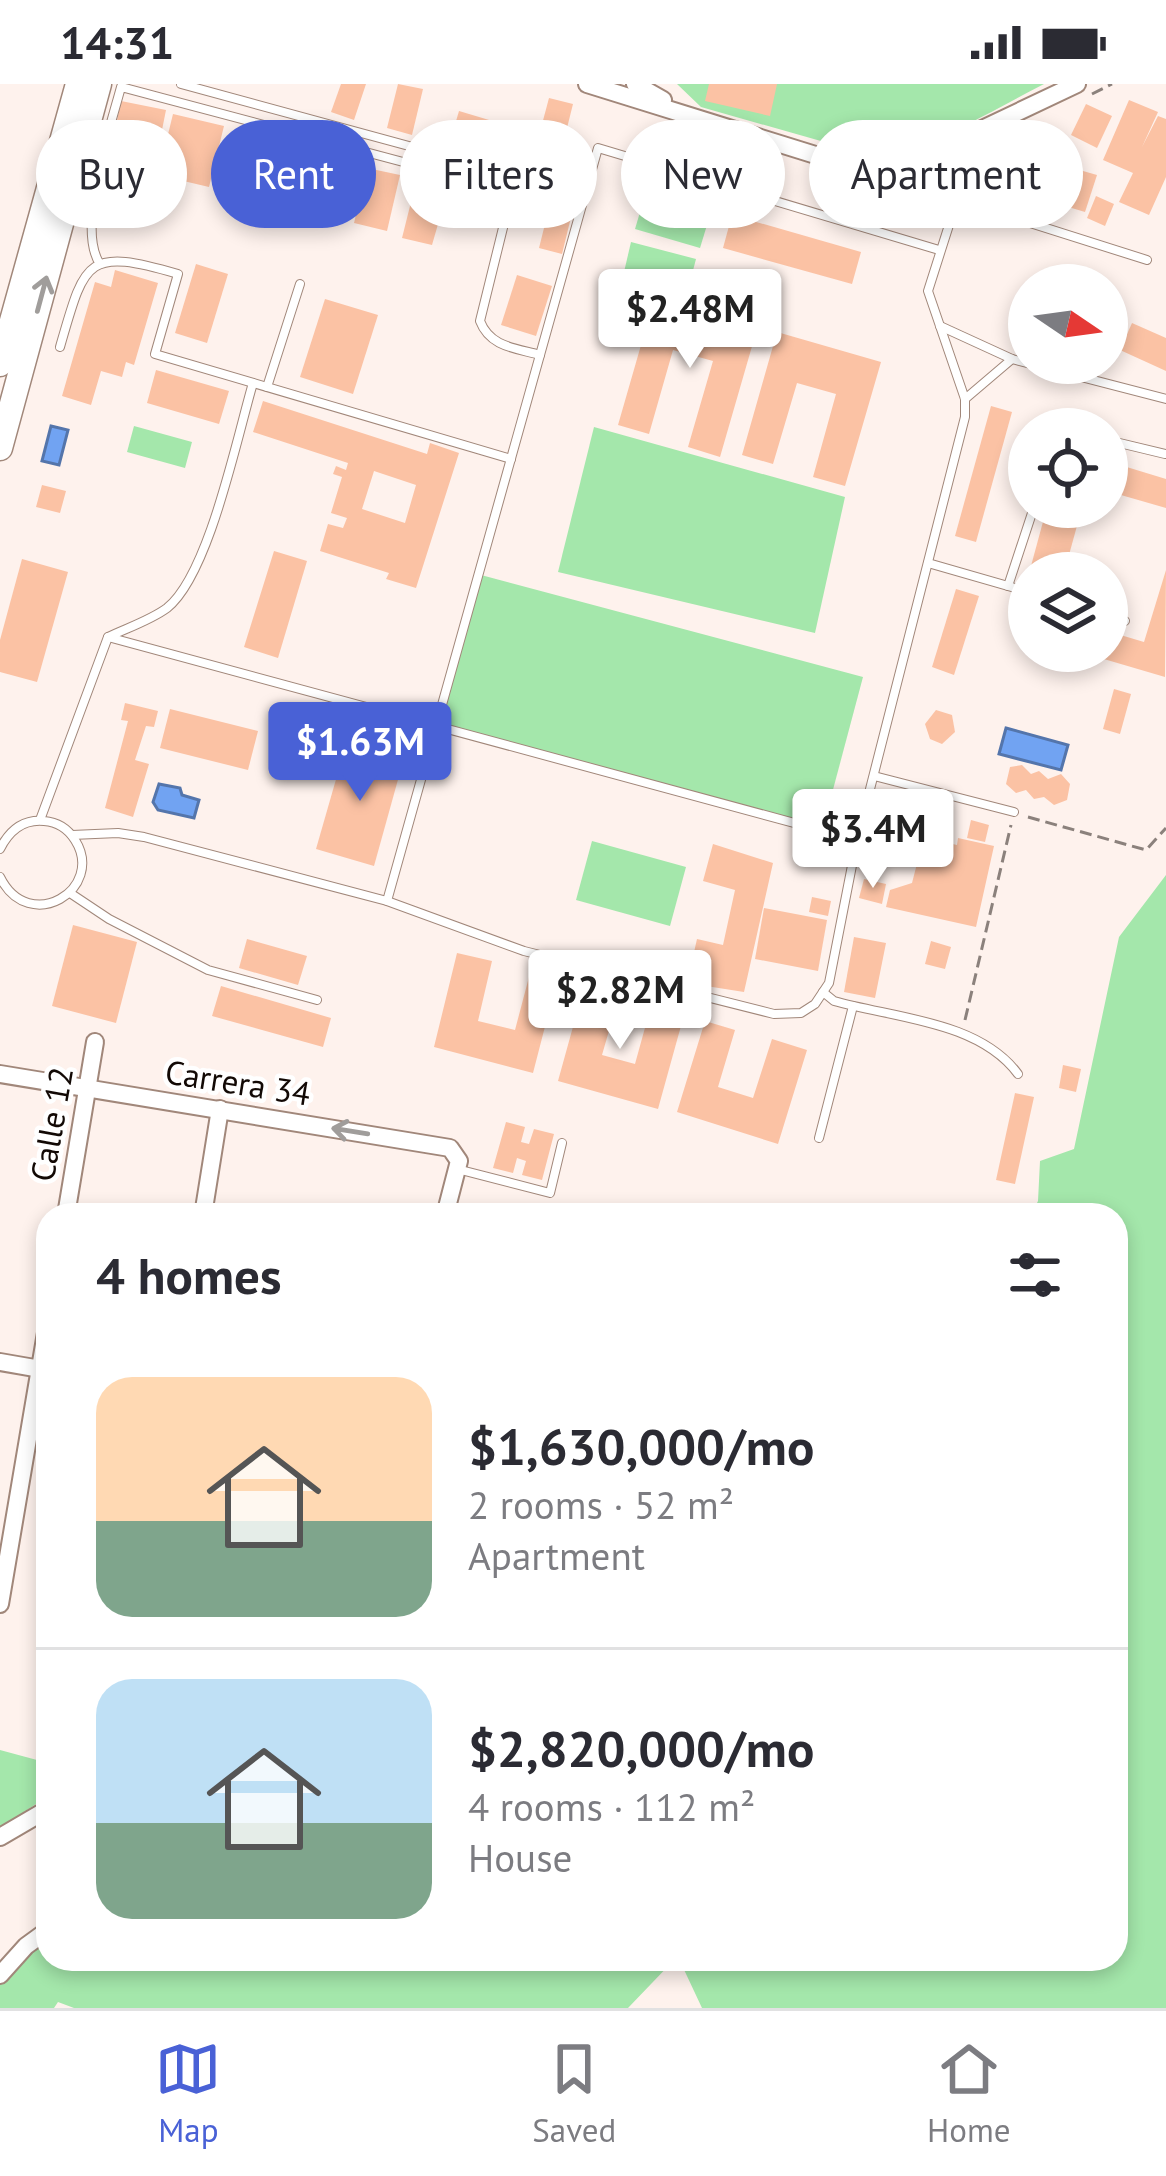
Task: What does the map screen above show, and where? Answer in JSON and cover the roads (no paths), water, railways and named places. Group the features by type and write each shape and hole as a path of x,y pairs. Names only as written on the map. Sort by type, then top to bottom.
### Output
{"main road":[{"path":"0,448 7,358 78,84"},
{"path":"7,358 99,84"}],"street":[{"path":"587,84 809,153"},
{"path":"635,84 695,118"},
{"path":"1012,120 1084,89"},
{"name":"Calle 12","path":"68,1203 95,1042"},
{"name":"Carrera 34","path":"0,1074 439,1145 450,1148 458,1165"},
{"path":"205,1203 220,1109"},
{"path":"448,1203 458,1165"},
{"path":"0,1362 36,1368"},
{"path":"0,1604 36,1412"},
{"path":"0,1838 36,1816"},
{"path":"0,1975 36,1939"}],"lane":[{"path":"181,84 400,144"},
{"path":"100,264 92,254 94,203 122,88 400,160"},
{"path":"597,152 598,148 939,250"},
{"path":"503,228 480,321 489,338 540,355"},
{"path":"387,901 575,228"},
{"path":"72,835 144,837 387,901 524,951 774,1014 802,1013 829,983 857,840 965,417 964,399 928,291 947,228"},
{"path":"1046,228 1147,260"},
{"path":"60,347 78,283 100,264 125,259 178,274 155,354 511,459"},
{"path":"267,387 300,284"},
{"path":"937,326 1008,356"},
{"path":"964,399 1008,361"},
{"path":"40,820 108,637 166,609 184,590 200,560 253,383"},
{"path":"1110,384 1166,399"},
{"path":"1128,445 1165,454"},
{"path":"928,563 1008,586"},
{"path":"108,637 857,840"},
{"path":"874,776 1014,812"},
{"path":"0,849 17,826 40,820 72,835 82,858 77,883 46,905 4,894 0,877"},
{"path":"70,892 110,919 208,970 317,1000"},
{"path":"823,992 853,1006 962,1033 1005,1057 1018,1074"},
{"path":"819,1138 853,1006"},
{"path":"458,1165 550,1192 562,1143"}],"water":[{"path":"51,426 68,430 59,465 42,461"},
{"path":"1006,728 1068,745 1061,770 999,754"},
{"path":"159,784 180,788 182,795 199,800 194,818 158,810 153,802"}]}
